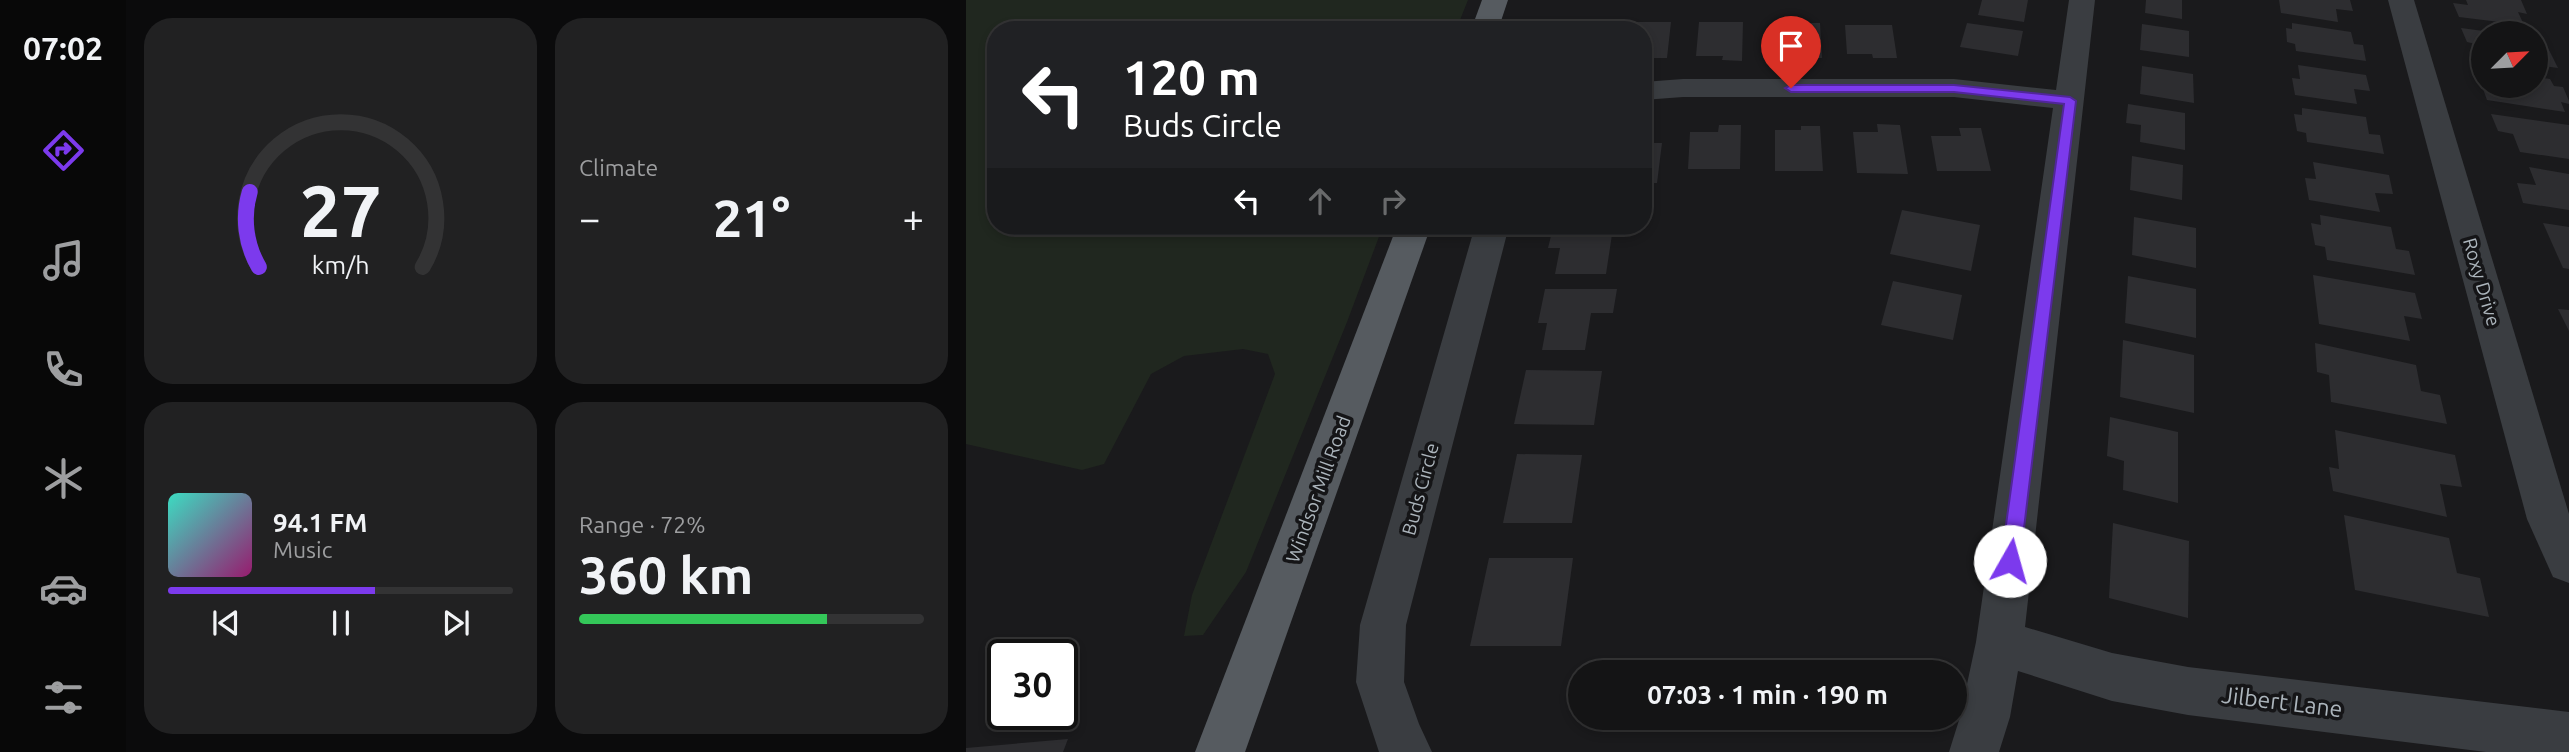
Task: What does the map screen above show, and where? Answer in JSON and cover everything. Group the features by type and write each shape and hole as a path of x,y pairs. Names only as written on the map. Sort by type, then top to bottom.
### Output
{"main road":[{"path":"1488,21 1495,0"},
{"name":"Windsor Mill Road","path":"1220,752 1411,235"}],"street":[{"path":"1974,752 1985,717 2000,642 2082,0"},
{"name":"Roxy Drive","path":"2401,0 2549,519 2569,562"},
{"path":"1652,90 1954,88 2070,101"},
{"name":"Buds Circle","path":"1407,752 1398,737 1380,682 1383,625 1490,235"},
{"name":"Jilbert Lane","path":"2000,642 2112,677 2188,691 2569,737"}],"shaded area":[{"path":"966,0 1468,0 1460,21 987,21 987,235 1380,235 1246,572 1203,635 1184,636 1192,595 1275,374 1268,354 1243,349 1184,356 1151,374 1104,464 1082,470 966,444"}],"building":[{"path":"1982,0 2028,0 2024,22 1978,15"},
{"path":"2146,0 2182,0 2182,19 2145,13"},
{"path":"2279,0 2350,0 2353,11 2336,9 2338,22 2281,13"},
{"path":"2466,0 2521,0 2527,14 2518,12 2522,21 2459,17 2453,3 2468,5"},
{"path":"1652,22 1671,22 1667,58 1652,58"},
{"path":"1699,22 1743,22 1742,61 1722,60 1723,56 1696,56"},
{"path":"1801,23 1820,23 1822,58 1794,58 1794,50 1766,50 1766,32 1802,32"},
{"path":"1967,23 2023,31 2018,56 1960,47"},
{"path":"2292,23 2351,32 2354,44 2363,45 2366,61 2296,51 2295,44 2287,42 2286,28 2292,29"},
{"path":"2142,24 2189,31 2189,57 2140,50"},
{"path":"1845,25 1892,25 1897,58 1847,54"},
{"path":"2461,28 2471,29 2471,43 2467,42"},
{"path":"2548,48 2558,68 2548,67"},
{"path":"2298,65 2366,75 2370,91 2354,89 2357,104 2295,95 2292,78 2300,79"},
{"path":"2142,66 2193,74 2194,103 2140,94"},
{"path":"2548,79 2554,86 2563,87 2569,104 2561,102 2565,112 2486,98 2548,98"},
{"path":"2128,104 2185,113 2185,150 2140,142 2141,125 2126,123"},
{"path":"2302,108 2366,117 2369,134 2380,135 2384,154 2307,142 2306,133 2297,131 2294,114 2302,115"},
{"path":"2491,114 2569,125 2569,159 2520,152 2513,134 2498,131"},
{"path":"1877,124 1900,125 1908,174 1857,173 1853,132 1878,132"},
{"path":"1719,125 1741,125 1740,169 1688,169 1690,132 1718,132"},
{"path":"1801,126 1820,126 1823,171 1775,171 1775,130 1801,130"},
{"path":"1959,128 1981,128 1991,171 1937,171 1931,136 1961,136"},
{"path":"1652,143 1662,143 1657,183 1652,183"},
{"path":"2132,156 2183,165 2182,200 2130,190"},
{"path":"2313,162 2389,175 2393,194 2375,193 2380,212 2309,200 2305,178 2316,179"},
{"path":"2529,167 2569,174 2569,210 2523,203 2517,183 2536,185"},
{"path":"1902,210 1980,225 1971,271 1890,254"},
{"path":"2320,215 2391,227 2396,249 2409,251 2415,275 2327,260 2325,247 2315,245 2311,223 2321,225"},
{"path":"2134,217 2196,228 2196,268 2132,255"},
{"path":"2543,223 2569,227 2569,269 2563,268"},
{"path":"1551,235 1612,235 1606,274 1555,274 1560,248 1548,248"},
{"path":"2313,275 2415,293 2422,319 2404,316 2410,341 2319,324"},
{"path":"2128,276 2196,289 2196,338 2125,323"},
{"path":"1893,281 1962,295 1953,340 1881,325"},
{"path":"1545,289 1617,289 1613,313 1591,313 1585,350 1542,350 1547,323 1538,323"},
{"path":"2558,309 2569,310 2569,331"},
{"path":"2123,340 2194,355 2194,413 2120,397"},
{"path":"2315,343 2416,365 2421,391 2440,395 2447,424 2331,402 2329,375 2317,372"},
{"path":"1526,370 1602,371 1594,425 1514,424"},
{"path":"2110,417 2178,432 2178,503 2123,490 2124,461 2107,456"},
{"path":"2335,430 2455,455 2462,487 2440,484 2447,517 2333,491 2329,467 2339,469"},
{"path":"1517,454 1582,455 1572,523 1503,523"},
{"path":"2344,515 2449,538 2457,573 2480,578 2489,617 2355,590"},
{"path":"2113,523 2189,541 2188,618 2109,598"},
{"path":"1489,558 1573,558 1561,646 1470,646"},
{"path":"1068,739 1063,752 966,752 966,748"}],"route":[{"path":"1791,88 1954,88 2070,101 2010,561"}]}
